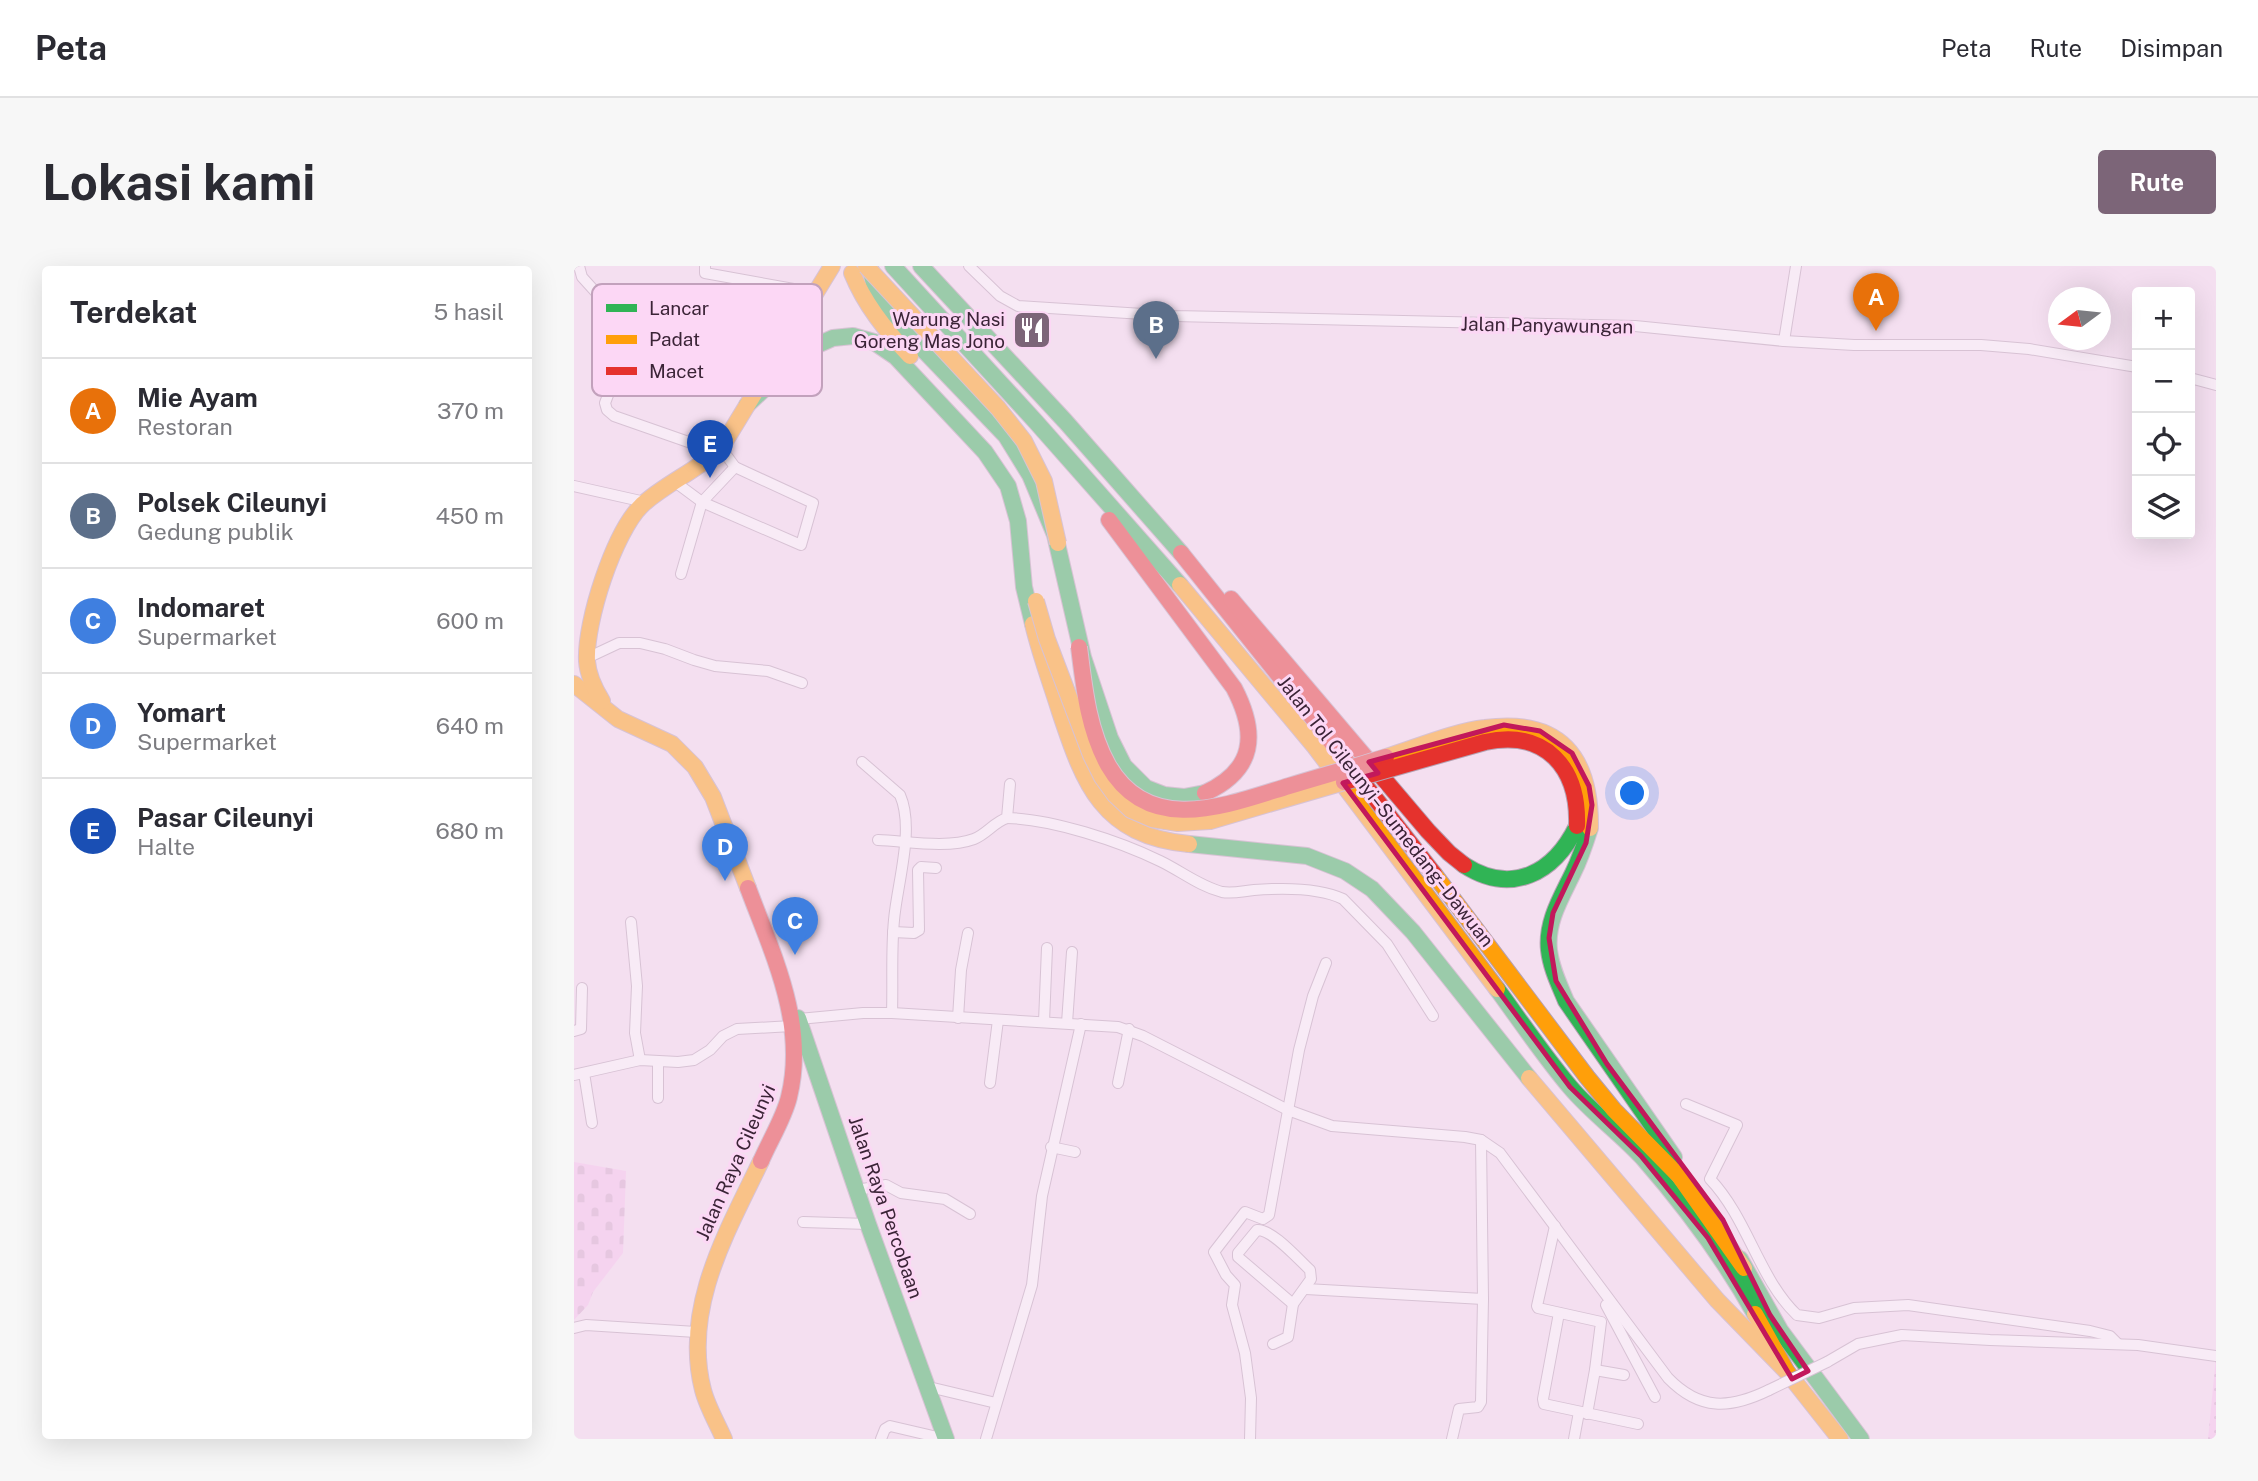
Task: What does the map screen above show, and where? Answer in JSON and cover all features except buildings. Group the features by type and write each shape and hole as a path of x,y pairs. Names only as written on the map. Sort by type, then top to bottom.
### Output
{"highway":[{"name":"Jalan Tol Cileunyi–Sumedang–Dawuan","path":"893,266 1187,593 1315,747 1570,1087 1641,1156 1708,1238 1732,1273 1787,1372"},
{"path":"863,268 998,408 1024,441 1044,481 1079,647 1086,698 1102,753 1111,771 1137,798 1154,807 1174,811 1221,806 1482,728 1521,726 1540,731 1572,753 1589,786 1592,805 1583,827 1562,854 1535,875 1497,879 1468,868 1436,839 1387,783 1263,644 1069,425 921,266"},
{"path":"822,284 832,267"},
{"path":"863,268 878,296 896,320 1006,436 1037,487 1058,543"},
{"path":"863,268 862,297 871,311 900,353 985,452 1008,486 1018,521 1024,587 1032,625 1069,740 1087,784 1101,804 1116,819 1140,832 1181,843 1307,856 1345,871 1372,889 1413,932 1543,1096 1717,1300 1787,1372 1840,1439"},
{"path":"822,341 835,336 860,337 900,353"},
{"path":"618,719 594,689 580,654 622,528 645,502 710,460 753,396"},
{"path":"747,405 757,396"},
{"path":"1036,422 1234,688 1244,706 1251,739 1239,769 1220,787 1195,797 1161,795 1134,779 1115,749 1079,647"},
{"path":"1023,558 1046,638 1088,752 1103,783 1129,809 1149,818 1169,823 1210,821 1469,746 1512,739 1532,743 1549,751 1562,763 1576,790 1586,843 1553,913 1549,938 1550,960 1556,981 1607,1064 1675,1159 1723,1220 1745,1268 1796,1356 1861,1439"},
{"name":"Jalan Tol Cileunyi–Sumedang–Dawuan","path":"1263,644 1587,1077 1614,1110 1679,1177 1745,1268"},
{"path":"575,687 618,719"},
{"name":"Jalan Raya Percobaan","path":"618,719 672,744 685,754 713,797 786,988 795,1022 820,1074 868,1224 946,1439"},
{"name":"Jalan Raya Cileunyi","path":"724,1439 703,1391 696,1332 705,1287 716,1256 789,1099 796,1057 795,1022"},
{"path":"793,1078 809,1072 820,1074"}],"street":[{"path":"579,266 582,277 592,288"},
{"path":"705,266 705,273 766,284"},
{"name":"Jalan Panyawungan","path":"969,266 1000,296 1018,306 1125,315 1264,317 1343,322 1635,326 1854,345 1980,345 2029,349 2132,366"},
{"path":"1784,341 1796,266"},
{"path":"2195,379 2216,385"},
{"path":"608,396 607,410 614,416 719,450 735,467 813,503 801,545 702,502 675,482"},
{"path":"681,574 702,502 735,467"},
{"path":"574,486 645,502"},
{"path":"580,654 619,643 640,643 715,666 768,671 802,683"},
{"path":"862,762 900,795 903,802 906,843 895,900 892,1013"},
{"path":"1007,818 1010,784"},
{"path":"878,840 937,844 974,839 1007,818 1030,819 1124,846 1172,867 1193,881 1225,892 1283,889 1334,895 1343,899 1387,944 1433,1016"},
{"path":"893,932 914,933 919,930 918,870 921,867 936,868"},
{"path":"631,922 637,986 635,1032 640,1060"},
{"path":"958,1018 961,970 968,933"},
{"path":"1044,1022 1047,947"},
{"path":"1067,1023 1072,952"},
{"path":"1250,1439 1251,1398 1245,1353 1232,1305 1235,1285 1226,1275 1214,1252 1245,1212 1263,1219 1269,1215 1312,996 1326,963"},
{"path":"574,1031 581,1029 582,988"},
{"path":"592,1123 579,1074 640,1060 694,1060 737,1029 863,1013 1067,1023 1129,1029 1288,1110 1339,1127 1481,1140 1500,1153 1668,1378 1681,1392 1699,1401 1725,1404 1742,1402 1827,1362 1858,1344 1902,1335 2118,1344 2216,1356"},
{"path":"990,1083 998,1020"},
{"path":"986,1439 1032,1285 1038,1222 1051,1147 1081,1024"},
{"path":"1118,1083 1129,1029"},
{"path":"658,1062 658,1098"},
{"path":"1686,1104 1737,1125 1710,1179 1735,1209 1779,1293 1797,1315 1819,1318 1854,1308 1908,1305 2090,1331 2110,1336 2118,1344"},
{"path":"1452,1439 1459,1409 1476,1408 1480,1404 1483,1299 1481,1140"},
{"path":"1051,1147 1075,1152"},
{"path":"857,1190 886,1185 901,1193 945,1199 970,1214"},
{"path":"803,1222 868,1224"},
{"path":"1555,1226 1537,1306 1601,1322 1595,1370 1574,1439"},
{"path":"1273,1344 1288,1337 1293,1304 1311,1279 1310,1270 1270,1234 1257,1230 1238,1255 1293,1304"},
{"path":"1593,1279 1655,1397"},
{"path":"1306,1289 1483,1299"},
{"path":"1559,1312 1543,1402 1639,1424"},
{"path":"574,1328 586,1325 696,1332"},
{"path":"1595,1370 1624,1376"},
{"path":"929,1387 996,1402"},
{"path":"881,1439 885,1429 890,1426 946,1439"}],"highlighted area":[{"path":"1504,725 1540,731 1572,753 1589,786 1592,805 1586,843 1553,913 1549,938 1556,981 1607,1064 1723,1220 1770,1315 1808,1371 1792,1379 1708,1238 1641,1156 1570,1087 1343,783 1378,773 1369,762"}],"green space":[{"path":"574,1162 626,1171 623,1253 593,1292 588,1305 574,1320"},
{"path":"2216,1357 2216,1439 2208,1439"}],"traffic: fast":[{"path":"893,266 1180,585"},
{"path":"921,266 1065,421 1181,553"},
{"path":"870,267 875,288 883,304 1006,436 1030,475 1055,535 1083,657 1110,738 1124,766 1146,788 1164,795 1184,797 1205,793"},
{"path":"822,343 833,338 853,336 874,342 896,357 985,452 1008,486 1018,521 1024,587 1033,624"},
{"path":"747,405 757,396"},
{"path":"1464,865 1499,879 1530,875 1556,856 1577,826"},
{"path":"1590,828 1552,920 1549,940 1552,963 1566,1001 1674,1157"},
{"path":"1189,844 1307,856 1345,871 1372,889 1413,932 1529,1078"},
{"path":"1497,989 1570,1087 1643,1158 1674,1195 1717,1252 1755,1314"},
{"path":"798,1018 868,1224 946,1439"},
{"path":"1740,1259 1780,1330 1861,1439"}],"traffic: slow":[{"path":"821,284 832,266"},
{"path":"866,266 998,408 1024,441 1044,481 1058,543"},
{"path":"852,273 877,317 910,356"},
{"path":"602,701 589,672 588,644 603,578 621,535 642,505 721,448 753,396"},
{"path":"1180,585 1315,747 1497,989"},
{"path":"1036,601 1047,639 1091,755 1115,795 1131,810 1152,819 1178,823 1210,821 1344,782"},
{"path":"1033,624 1078,762 1101,802 1116,818 1136,830 1159,839 1189,844"},
{"path":"574,684 618,719 672,744 695,767 713,797 748,888"},
{"path":"1386,757 1474,730 1511,727 1533,729 1566,748 1577,763 1585,781 1590,828"},
{"path":"1434,874 1587,1077 1614,1110 1679,1176 1744,1268"},
{"path":"1529,1078 1717,1300 1787,1372"},
{"path":"724,1439 703,1390 698,1360 698,1330 711,1271 761,1161"},
{"path":"1755,1314 1787,1372 1840,1439"}],"traffic: jam":[{"path":"1109,520 1234,688 1242,705 1249,735 1242,762 1222,784 1205,793"},
{"path":"1181,553 1434,874"},
{"path":"1231,599 1428,831 1464,865"},
{"path":"1079,647 1088,708 1101,751 1125,787 1145,801 1167,808 1191,810 1215,807 1386,757"},
{"path":"1344,782 1485,742 1507,739 1525,741 1555,757 1565,771 1576,805 1577,826"},
{"path":"748,888 785,990 794,1043 787,1105 761,1161"}],"place":[{"name":"Warung Nasi Goreng Mas Jono","path":"1032,330"},
{"name":"Mie Ayam","path":"1876,331"},
{"name":"Polsek Cileunyi","path":"1156,359"},
{"name":"Pasar Cileunyi","path":"710,478"},
{"name":"Yomart","path":"725,881"},
{"name":"Indomaret","path":"795,955"}]}
